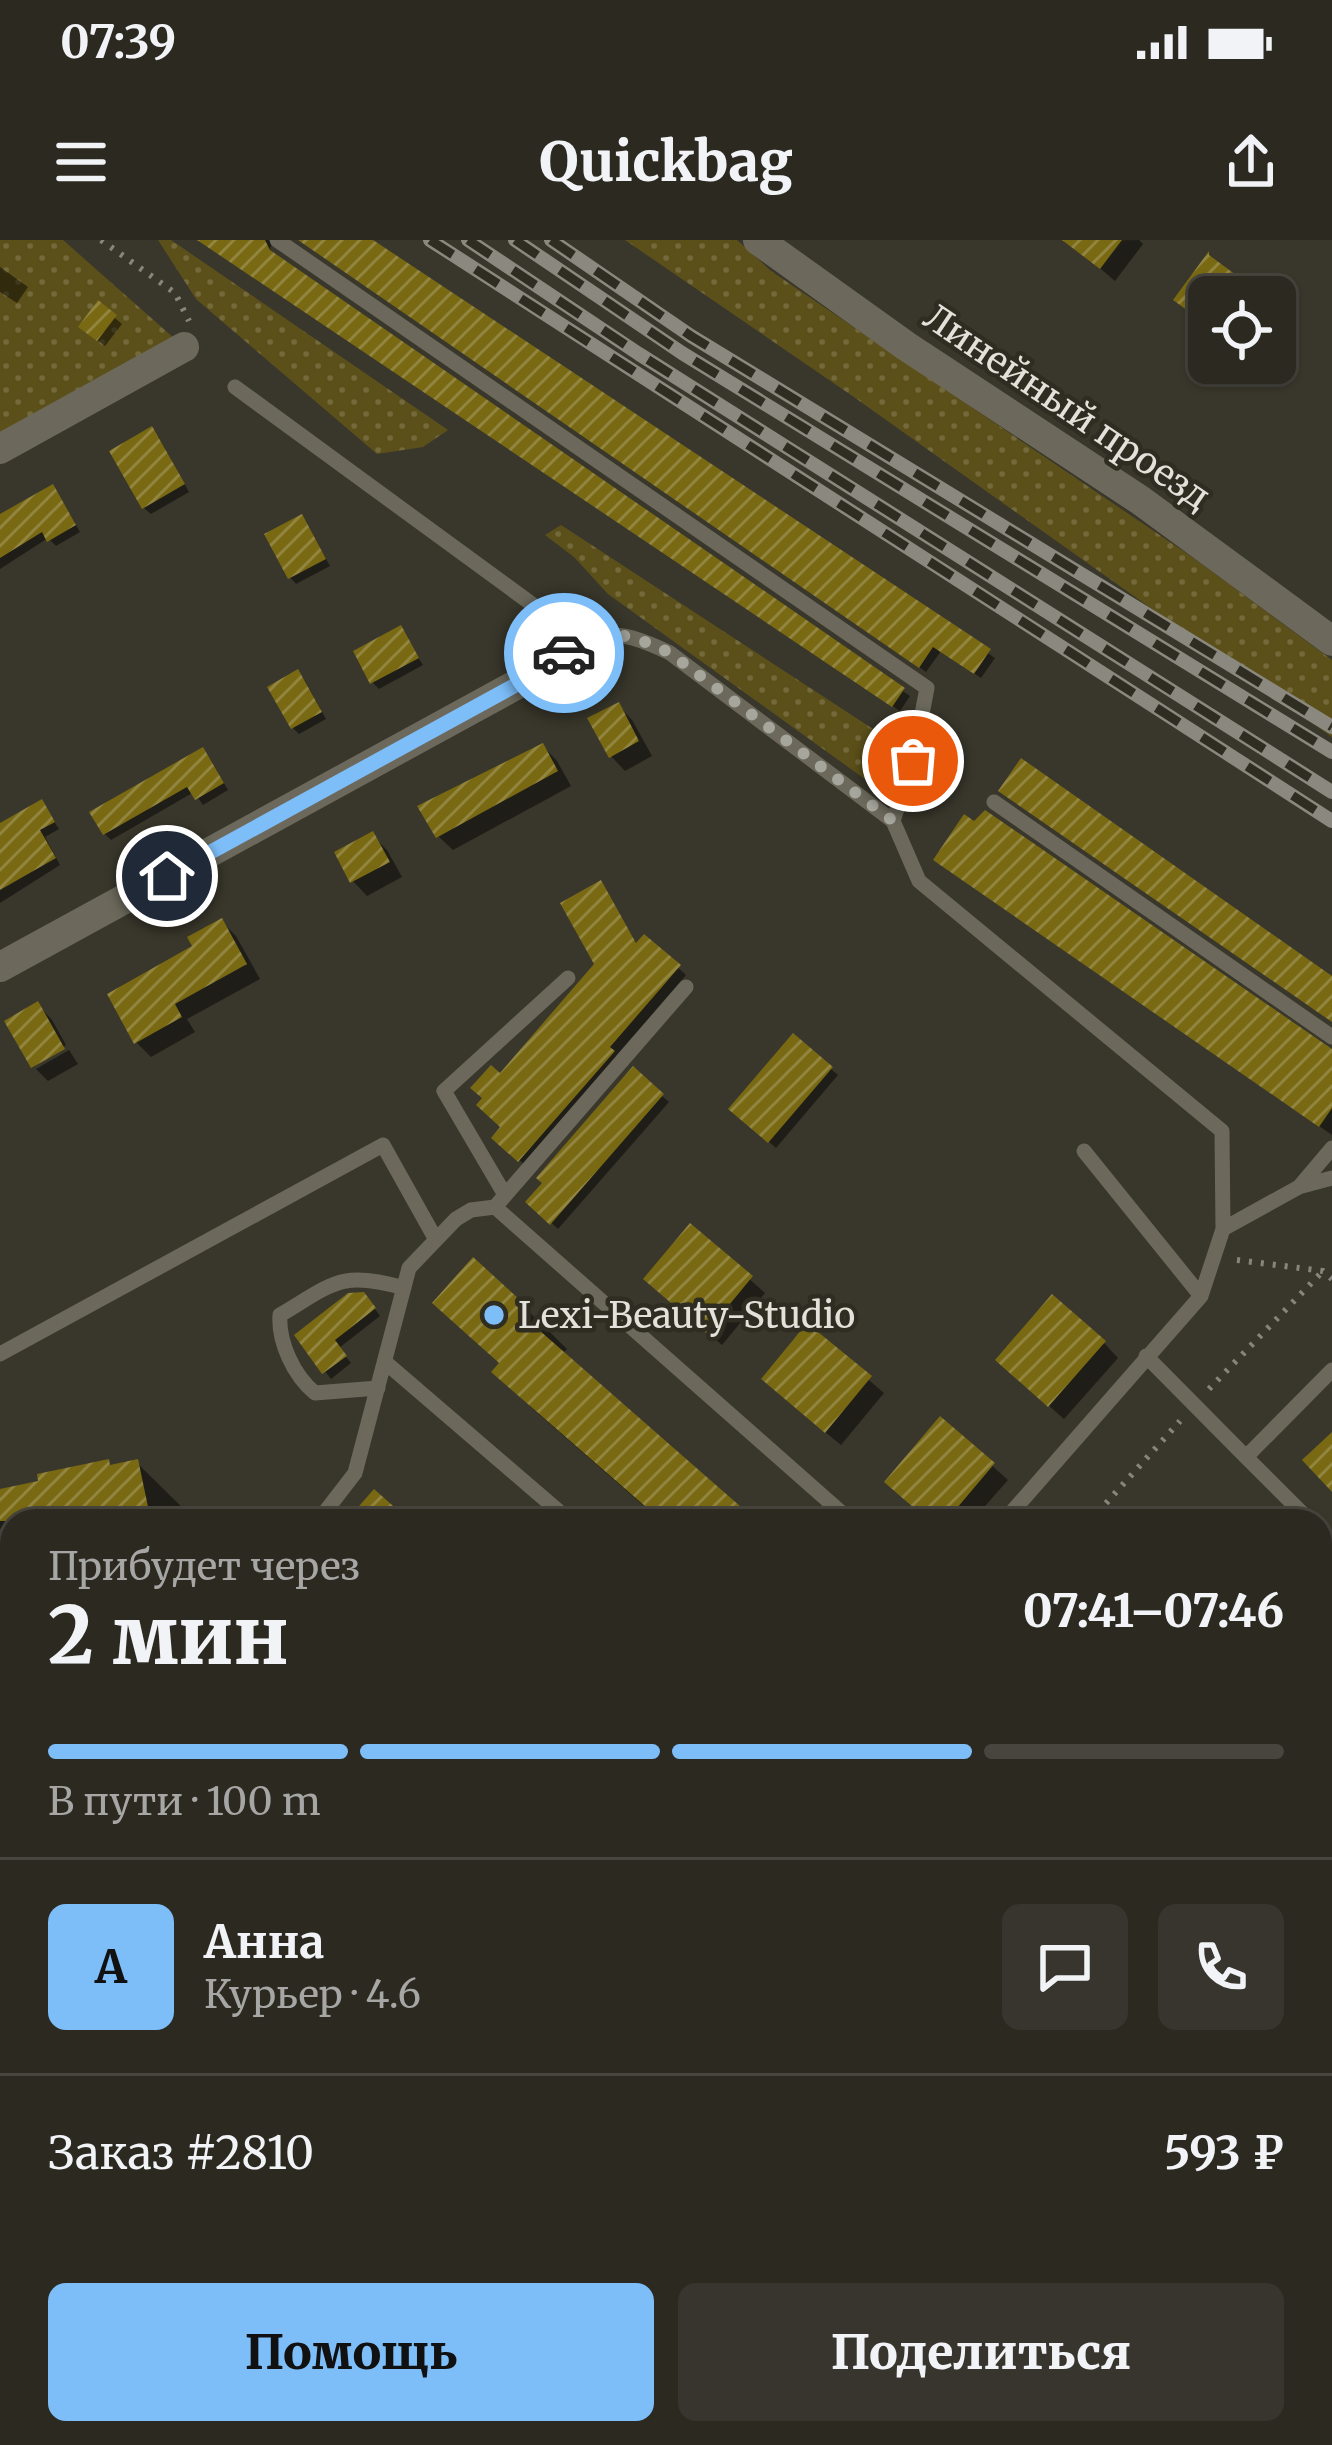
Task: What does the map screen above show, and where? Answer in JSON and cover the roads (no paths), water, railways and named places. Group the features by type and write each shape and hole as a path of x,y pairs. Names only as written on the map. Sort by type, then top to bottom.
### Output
{"street":[{"name":"Линейный проезд","path":"758,240 982,398 1140,500 1332,640"},
{"path":"0,448 184,347"},
{"path":"0,968 543,670"}],"lane":[{"path":"277,240 927,688 916,748 893,821"},
{"path":"235,387 581,640"},
{"path":"543,670 581,640 629,634 670,653 893,821 919,880 1222,1131 1223,1229 1201,1296 1014,1509"},
{"path":"994,802 1332,1037"},
{"path":"568,978 444,1091 500,1201 838,1509"},
{"path":"328,1509 356,1473 409,1268 435,1238 471,1210 500,1201 686,988"},
{"path":"0,1354 382,1144 435,1238"},
{"path":"1299,1187 1332,1148"},
{"path":"1084,1151 1201,1296"},
{"path":"1223,1229 1299,1187 1332,1178"},
{"path":"378,1388 315,1393 301,1382 279,1330 280,1315 342,1280 368,1278 404,1288"},
{"path":"1146,1356 1298,1509"},
{"path":"385,1362 556,1509"},
{"path":"1246,1457 1332,1370"}],"railway":[{"path":"430,240 1332,821"},
{"path":"468,240 639,354 1332,792"},
{"path":"515,240 682,353 1332,752"},
{"path":"551,240 691,336 1332,727"}],"place":[{"name":"Lexi-Beauty-Studio","path":"494,1315"}]}
